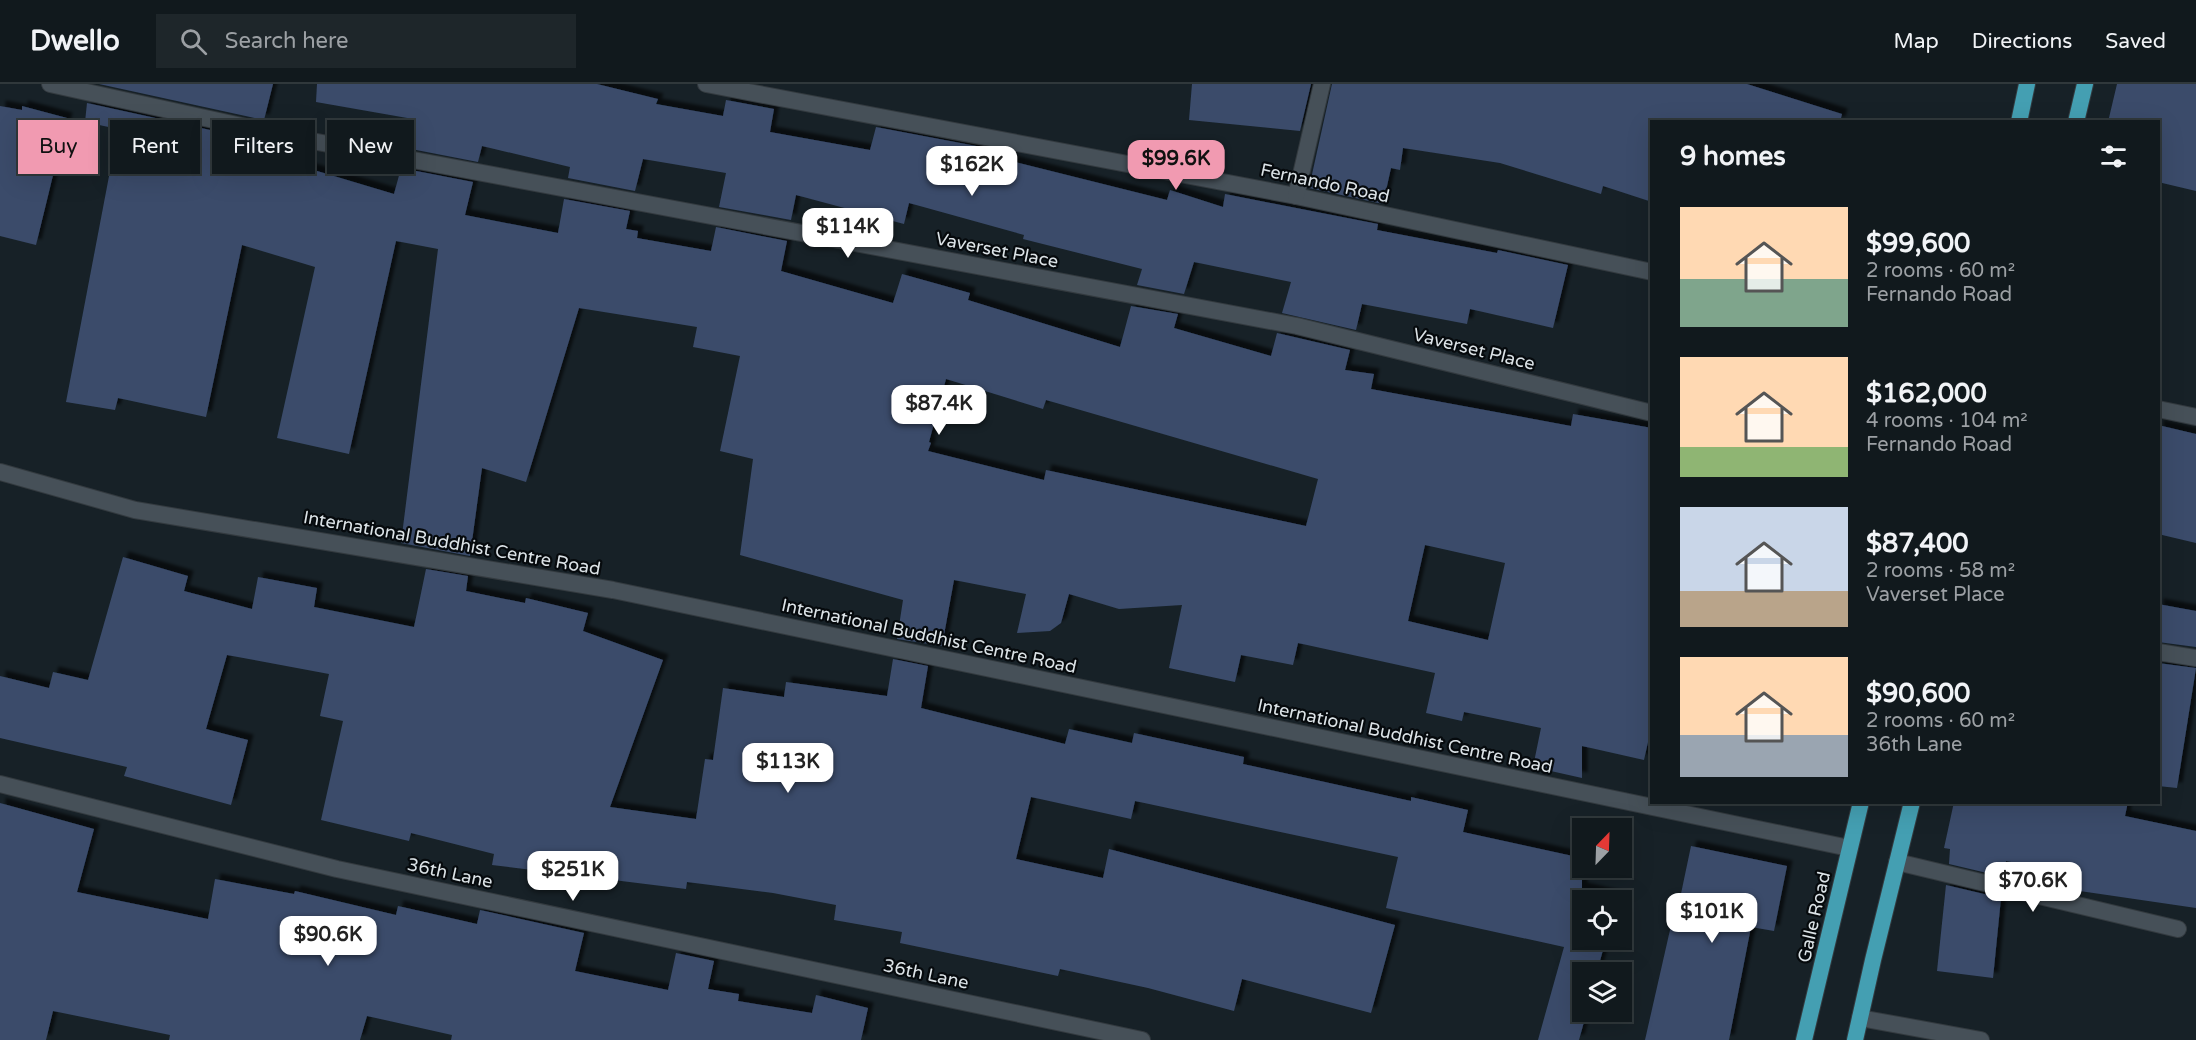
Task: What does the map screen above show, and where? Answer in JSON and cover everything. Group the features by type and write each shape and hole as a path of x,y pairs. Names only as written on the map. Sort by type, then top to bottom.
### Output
{"highway":[{"path":"2019,120 2027,84"},
{"path":"2076,120 2085,84"},
{"name":"Galle Road","path":"1804,1040 1861,804"},
{"path":"1855,1040 1912,804"}],"street":[{"name":"Vaverset Place","path":"50,84 296,138 1297,326 1650,413"},
{"name":"Fernando Road","path":"706,84 1296,196 1650,272"},
{"path":"1296,196 1322,84"},
{"path":"2160,409 2196,417"},
{"name":"International Buddhist Centre Road","path":"0,472 135,510 613,590 1850,848"},
{"path":"2160,652 2196,658"},
{"name":"36th Lane","path":"0,784 337,869 1142,1040"},
{"path":"1897,862 2178,929"},
{"path":"1860,1018 1981,1040"}],"building":[{"path":"99,84 273,84 264,120"},
{"path":"317,84 597,84 658,99 656,104 723,116 726,100 774,109 770,132 870,150 876,127 1013,153 1011,161 1167,200 1170,190 1223,207 1225,194 1378,224 1377,230 1497,253 1498,250 1568,265 1553,328 1470,309 1467,324 1362,304 1356,330 1282,313 1291,282 1194,262 1184,294 1137,285 1142,269 1023,239 1024,235 909,203 904,224 796,195 791,220 719,207 726,173 643,159 635,191 568,178 570,167 482,146 478,162 414,150 413,119 316,102"},
{"path":"1192,84 1311,84 1300,131 1189,120"},
{"path":"1332,84 1747,84 1842,114 1840,120 1650,120 1650,201 1603,186 1601,194 1500,163 1403,148 1400,170 1391,168 1383,204 1309,188"},
{"path":"2117,84 2196,84 2196,191 2160,182 2160,120 2108,120"},
{"path":"87,103 164,120 110,120 110,127 98,125 98,120 85,120"},
{"path":"0,106 22,110 22,106 67,118 67,120 18,120 18,174 53,174 36,245 0,236"},
{"path":"200,128 212,130 212,174 315,174 315,170 394,194 399,174 414,174 414,171 473,182 465,215 558,233 564,199 630,211 626,229 638,231 637,238 711,251 716,227 787,241 781,271 893,303 902,274 970,293 968,300 1120,347 1131,306 1178,314 1174,328 1271,356 1277,333 1350,350 1345,370 1374,374 1371,389 1571,426 1573,414 1650,428 1650,733 1644,760 1582,746 1582,778 1533,767 1541,728 1464,712 1462,721 1426,713 1435,673 1298,643 1293,665 1241,655 1235,682 1169,668 1182,605 1119,609 1069,594 1061,623 1050,631 1017,633 1026,594 954,580 942,646 897,639 903,600 740,555 753,459 720,451 740,356 693,347 697,327 579,308 526,482 482,468 470,556 401,543 438,249 396,241 349,454 277,438 315,267 242,245 206,417 118,398 115,410 66,402 110,171 110,174 200,174","holes":["946,379 1043,409 1046,400 1318,479 1306,526 1046,470 1044,480 928,451","1425,545 1505,563 1488,640 1408,621"]},
{"path":"2160,425 2196,434 2196,543 2160,534"},
{"path":"123,557 188,576 184,591 252,609 258,577 317,588 314,607 414,627 426,569 468,576 466,591 525,603 526,598 588,613 583,631 663,660 610,807 696,819 705,759 713,760 723,688 784,697 786,682 887,696 893,659 928,666 921,708 1065,744 1069,729 1132,743 1134,733 1244,757 1243,764 1411,801 1411,797 1468,810 1463,832 1572,856 1572,878 1582,878 1582,888 1591,890 1572,890 1572,950 1603,950 1600,962 1572,962 1572,1022 1584,1022 1579,1040 1538,1040 1564,947 1386,908 1398,857 1135,801 1131,819 1031,797 1016,859 1103,878 1109,849 1395,925 1371,1013 1242,979 1234,1011 1148,988 1060,969 1058,976 900,943 902,932 834,920 836,905 773,893 687,882 686,889 492,865 494,854 411,833 409,841 321,820 343,721 320,716 329,674 227,655 206,729 248,740 231,805 124,776 127,767 0,738 0,676 49,688 53,672 88,680"},
{"path":"2160,604 2196,611 2196,647 2160,642"},
{"path":"2160,663 2196,668 2177,788 2160,786"},
{"path":"0,803 94,829 77,892 208,919 215,879 294,894 295,891 396,915 398,906 477,924 480,910 584,933 575,971 668,990 676,953 714,961 708,989 739,994 738,1001 812,1013 816,995 868,1008 861,1040 451,1040 452,1035 367,1016 360,1040 169,1040 170,1035 53,1011 46,1040 0,1040"},
{"path":"1954,804 2128,804 2125,816 2196,831 2196,908 2073,890 2076,874 2006,861 2004,877 1949,864 1950,849 1944,848"},
{"path":"1691,846 1787,866 1774,931 1751,927 1729,1040 1645,1040 1675,908 1678,908"},
{"path":"1946,885 2001,898 1993,978 1937,971"}]}
